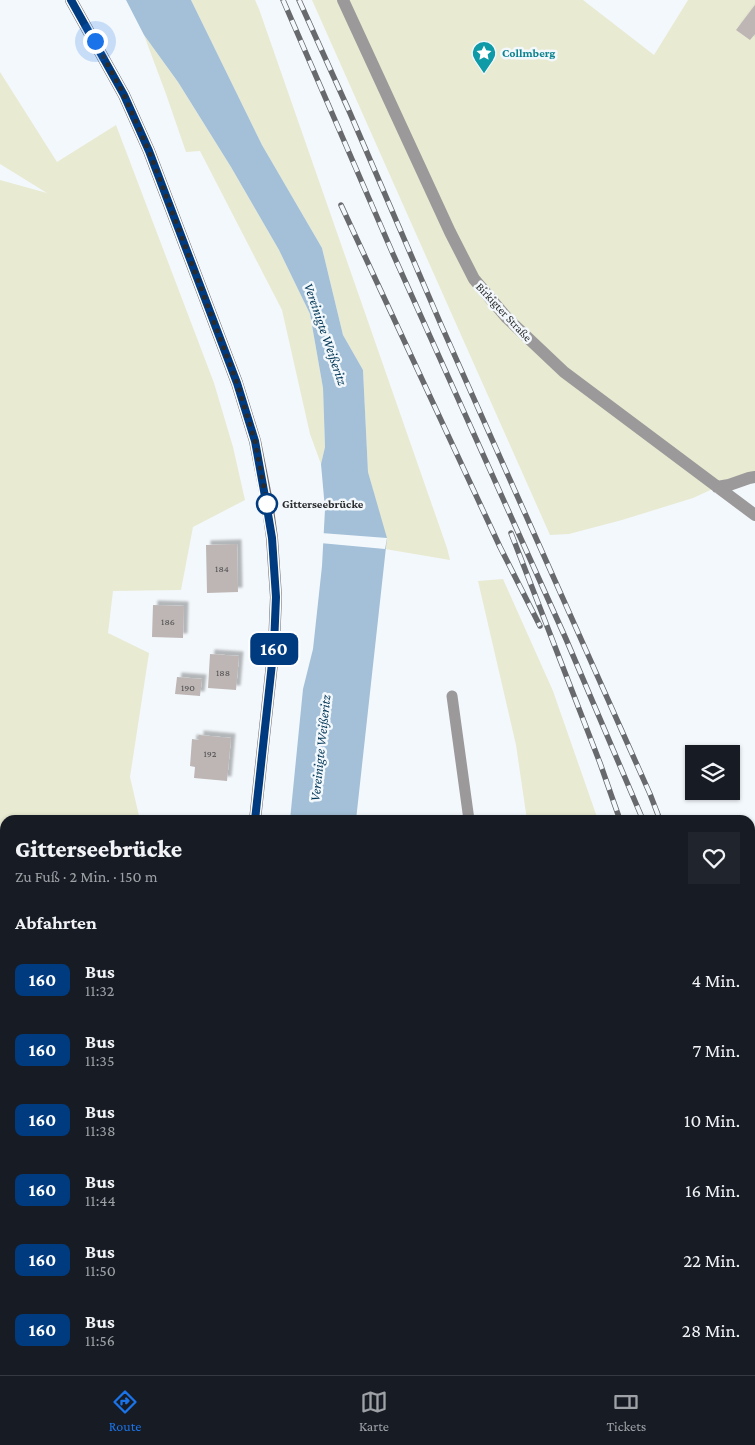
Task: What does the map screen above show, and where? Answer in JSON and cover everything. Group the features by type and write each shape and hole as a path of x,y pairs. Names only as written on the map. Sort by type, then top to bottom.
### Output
{"main road":[{"path":"71,0 124,95 149,151 237,383 255,441 272,538 276,597 274,645 256,815"}],"street":[{"name":"Birkigter Straße","path":"342,0 450,232 474,279 506,318 564,372 755,515"},
{"path":"717,486 729,485 755,477"}],"lane":[{"path":"452,696 468,815"}],"green space":[{"path":"191,0 255,0 450,560 385,549 386,538 368,472 363,370 343,335 322,248 262,145"},
{"path":"312,0 583,0 654,55 688,0 755,0 755,477 717,487 693,498 622,520 569,534 550,535"},
{"path":"144,35 178,82 231,167 279,250 310,314 323,388 325,447 321,464 310,434 282,310 200,151 186,152"},
{"path":"0,72 57,162 116,125 214,383 233,447 245,500 193,527 181,590 113,591 108,633 149,653 130,777 139,815 0,815 0,180 47,193 0,164"},
{"path":"503,579 553,691 596,815 526,815 516,745 478,581"}],"water":[{"name":"Vereinigte Weißeritz","path":"126,0 191,0 262,145 322,248 343,335 363,370 368,472 387,538 357,815 290,815 303,689 313,649 322,566 325,509 321,464 325,447 323,388 310,314 279,250 231,167 178,82 144,35"}],"pier":[{"path":"321,533 387,538 385,549 320,543"}],"building":[{"path":"755,5 755,34 750,40 736,30"},
{"path":"237,544 238,592 207,593 206,545"},
{"path":"153,605 184,606 183,638 152,637"},
{"path":"210,654 239,656 236,690 208,688"},
{"path":"177,677 202,679 200,696 175,694"},
{"path":"199,735 231,738 227,781 194,778 195,767 190,766 192,739 199,740"}],"railway":[{"path":"283,0 393,254 566,639 641,815"},
{"path":"299,0 658,815"},
{"path":"341,205 500,547 540,626"},
{"path":"511,533 618,815"}],"bus line":[{"name":"160","path":"71,0 124,95 149,151 237,383 255,441 272,538 276,597 274,645 256,815"}],"place":[{"name":"Collmberg","path":"484,74"},
{"name":"Gitterseebrücke","path":"267,504"}],"route":[{"path":"95,41 124,95 149,151 237,383 255,441 267,504"}]}
